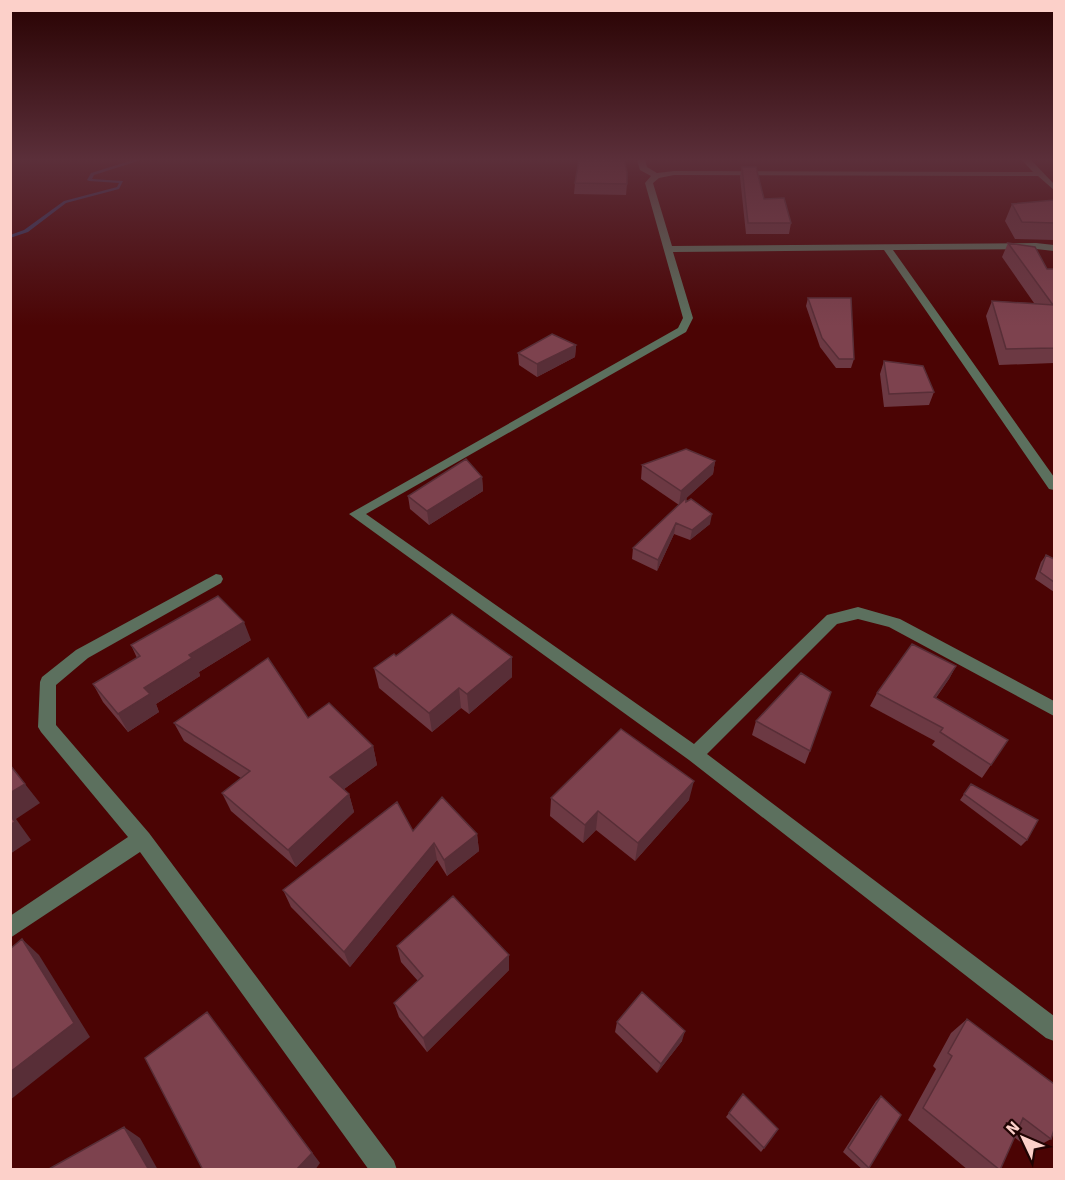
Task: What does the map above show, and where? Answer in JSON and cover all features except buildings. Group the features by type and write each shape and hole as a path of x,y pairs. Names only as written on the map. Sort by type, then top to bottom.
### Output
{"street":[{"path":"659,215 688,318 682,330 356,514 695,755 1054,1030"},
{"path":"669,249 886,246 1054,248"},
{"path":"886,246 1054,486"},
{"path":"216,579 82,654 48,682 48,727 142,839 385,1170"},
{"path":"695,755 832,620 858,613 894,623 1054,709"},
{"path":"10,928 142,839"}],"waterway":[{"path":"10,237 26,231 47,215"}]}
